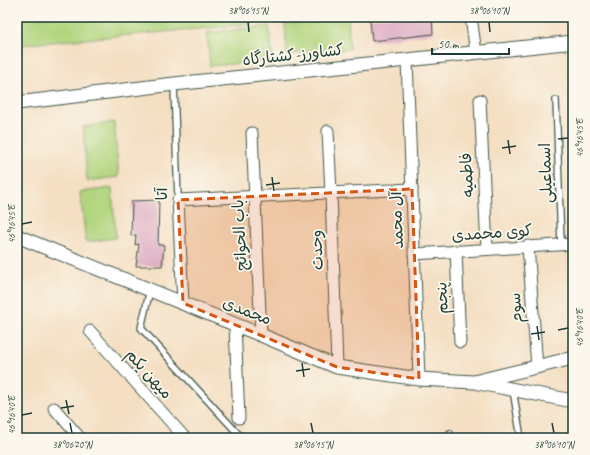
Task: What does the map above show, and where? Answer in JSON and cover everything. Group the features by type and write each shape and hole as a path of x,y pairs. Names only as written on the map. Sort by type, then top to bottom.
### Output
{"street":[{"path":"471,17 476,53"},
{"name":"کشاورز-کشتارگاه","path":"17,103 174,84 573,42"},
{"name":"آل محمد","path":"407,60 419,379"},
{"name":"فاطمیه","path":"480,100 487,249"},
{"name":"وحدت","path":"328,132 337,367"},
{"name":"باب الحوائج","path":"252,133 261,335"},
{"path":"178,200 412,189"},
{"name":"آتا","path":"178,200 183,303"},
{"name":"محمدی","path":"17,236 337,367 419,379 474,382 573,401"},
{"name":"کوی محمدی","path":"414,254 573,244"},
{"name":"سوم","path":"528,246 537,367"},
{"name":"پنجم","path":"456,251 460,342"},
{"path":"235,325 239,418"},
{"name":"میهن یکم","path":"90,331 185,438"},
{"name":"محمدی","path":"474,382 573,358"},
{"path":"54,408 80,438"}],"lane":[{"name":"آتا","path":"174,84 178,200"},
{"name":"اسماعیلی","path":"556,100 562,244"},
{"path":"150,290 141,328 242,438"},
{"path":"513,390 521,438"}],"highlighted area":[{"path":"412,189 419,379 337,367 183,303 178,200"}],"green space":[{"path":"17,17 253,17 254,24 17,45"},
{"path":"348,17 350,49 287,54 285,24"},
{"path":"269,26 273,60 210,66 207,33"},
{"path":"114,122 119,177 87,181 83,127"},
{"path":"112,188 116,238 86,242 80,192"}],"building":[{"path":"384,17 432,17 433,34 372,41 370,19"},
{"path":"159,200 158,245 164,245 162,266 136,266 139,244 135,245 136,235 131,236 132,201"}]}
